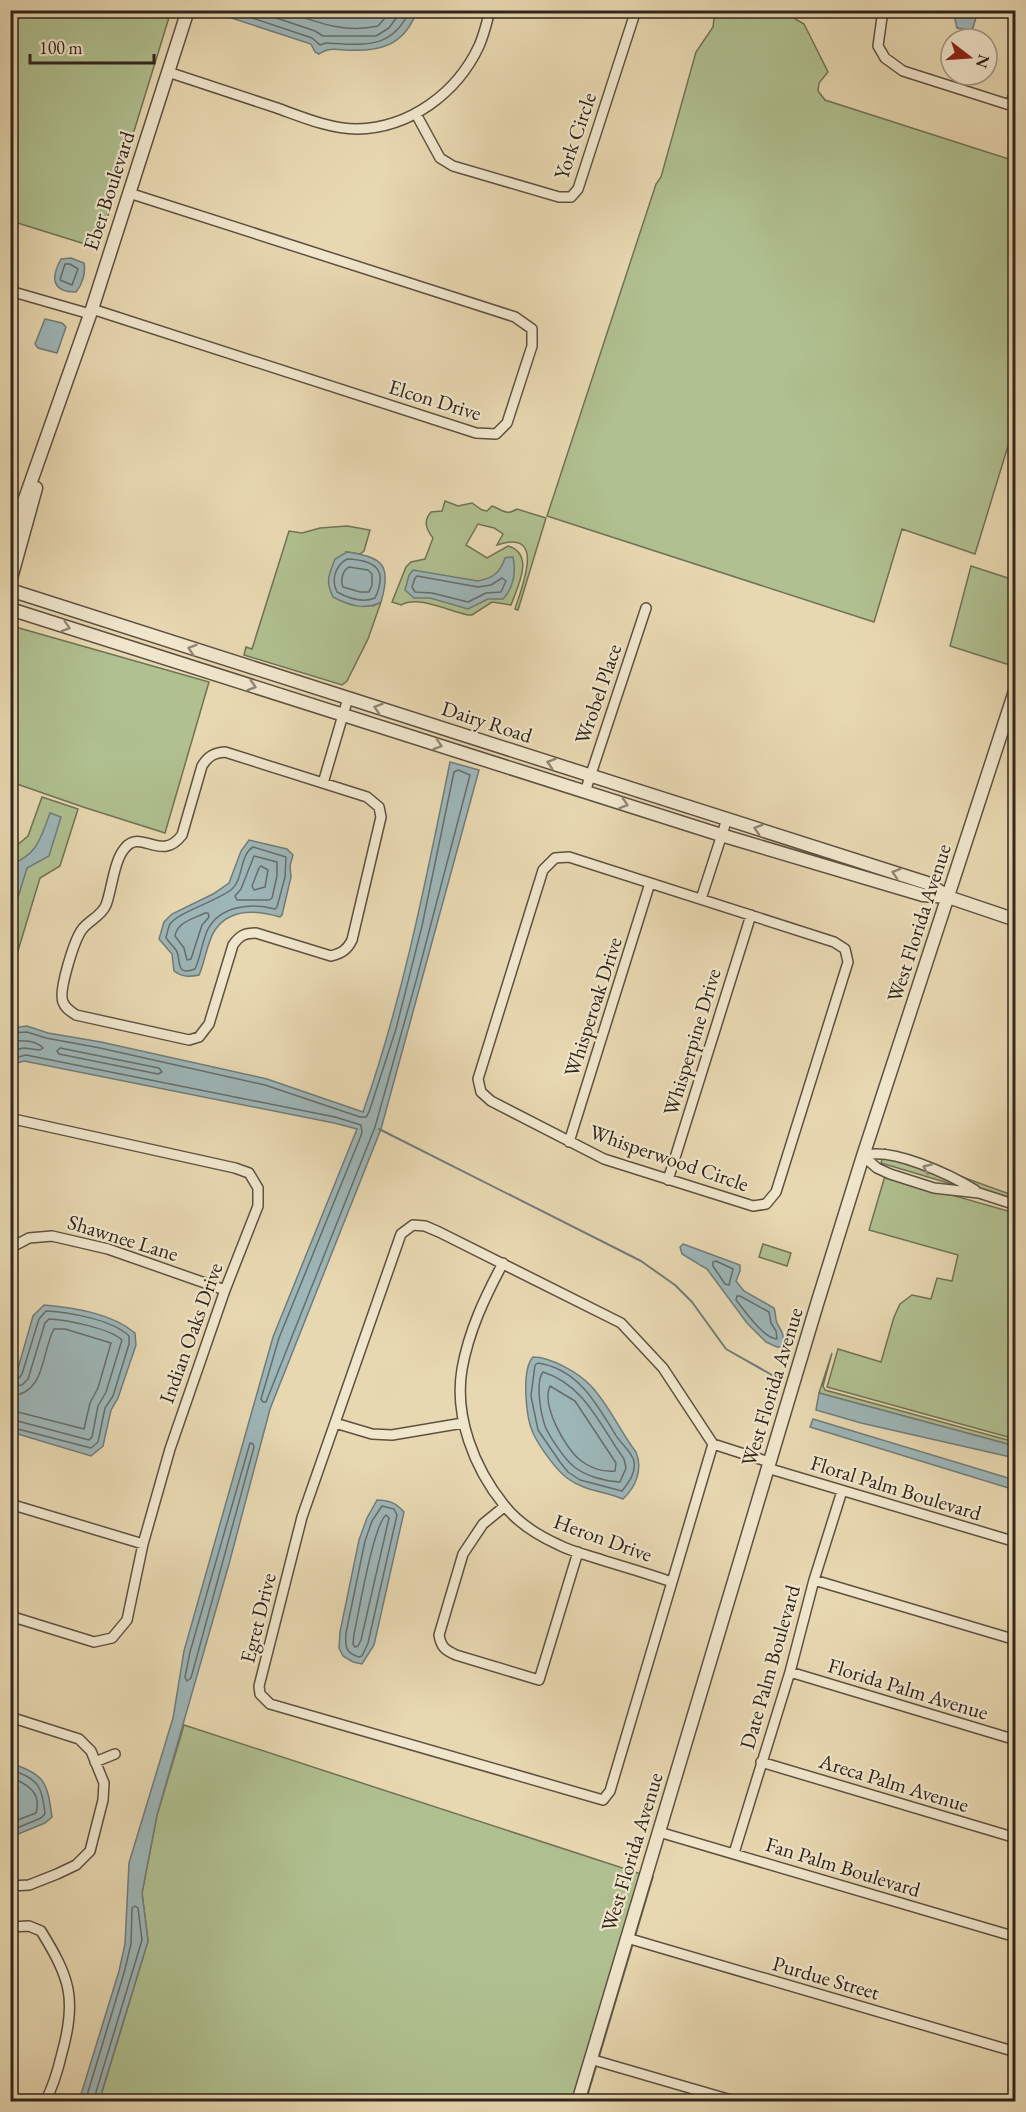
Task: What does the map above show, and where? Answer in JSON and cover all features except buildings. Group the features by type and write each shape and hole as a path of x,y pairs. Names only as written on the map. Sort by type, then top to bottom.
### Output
{"street":[{"name":"Eber Boulevard","path":"10,541 91,311 188,10"},
{"path":"168,72 322,124 356,129 388,125 416,114 440,97 462,75 480,44 490,10"},
{"name":"York Circle","path":"416,114 440,158 453,166 559,197 571,197 578,189 636,10"},
{"path":"870,10 882,12 878,46 885,58 903,71 1013,106 1016,90"},
{"name":"Elcon Drive","path":"91,311 476,433 496,434 507,423 532,346 532,329 515,317 129,193"},
{"path":"10,291 91,311"},
{"name":"Eber Boulevard","path":"10,582 66,383"},
{"name":"Dairy Road","path":"10,591 927,883 948,897"},
{"name":"Wrobel Place","path":"585,792 646,608"},
{"name":"Dairy Road","path":"10,609 721,835 922,895 948,897 1016,920"},
{"name":"West Florida Avenue","path":"578,2102 768,1465 863,1156 1016,687"},
{"path":"323,783 348,699"},
{"path":"225,752 323,783 373,800 379,807 381,817 352,940 348,948 342,953 331,956 256,933 246,933 239,937 233,945 209,1024 199,1037 189,1040 76,1015 68,1010 62,1001 61,991 77,937 105,906 125,847 132,843 142,842 159,847 168,847 176,843 182,835 202,766 207,758 215,753 225,752"},
{"path":"701,899 727,819"},
{"name":"Whisperwood Circle","path":"569,857 651,883 834,942 845,950 848,962 828,1028 776,1192 765,1204 753,1206 604,1159 491,1101 481,1092 478,1079 543,870 555,858 569,857"},
{"name":"Whisperoak Drive","path":"569,1142 651,883"},
{"name":"Whisperpine Drive","path":"668,1180 751,915"},
{"name":"Indian Oaks Drive","path":"10,1121 30,1122 235,1168 249,1173 258,1188 258,1206 225,1290 170,1449 143,1544 127,1620 112,1638 94,1642 10,1616"},
{"path":"980,1193 963,1182 916,1163 887,1154 871,1153 863,1156 877,1168 912,1181 934,1188 980,1193 1016,1205"},
{"name":"Egret Drive","path":"413,1225 424,1226 504,1263 621,1323 663,1368 713,1444 610,1791 603,1800 270,1704 260,1694 259,1686 302,1517 402,1234 413,1225"},
{"name":"Shawnee Lane","path":"10,1248 29,1238 52,1236 108,1249 225,1290"},
{"name":"Heron Drive","path":"504,1263 483,1301 473,1326 462,1369 460,1390 464,1423 478,1465 505,1506 528,1527 559,1545 672,1581"},
{"path":"334,1423 372,1434 392,1435 464,1423"},
{"path":"713,1444 768,1465"},
{"name":"Floral Palm Boulevard","path":"768,1465 842,1491 1016,1542"},
{"name":"Date Palm Boulevard","path":"734,1853 790,1672 814,1580 842,1491"},
{"path":"10,1504 143,1544"},
{"path":"505,1506 483,1524 463,1554 440,1635 441,1646 446,1650 456,1656 539,1680 578,1552"},
{"path":"814,1580 1016,1640"},
{"name":"Florida Palm Avenue","path":"790,1672 1016,1740"},
{"path":"10,1717 79,1739 91,1751 104,1783 103,1800 90,1851 76,1865 57,1874 30,1885 10,1886"},
{"path":"96,1762 115,1754"},
{"name":"Areca Palm Avenue","path":"761,1762 1016,1838"},
{"name":"Fan Palm Boulevard","path":"659,1832 1016,1937"},
{"path":"10,1927 35,1927 41,1931 66,1979 69,1992 70,2023 59,2065 45,2102"},
{"name":"Purdue Street","path":"627,1938 1016,2052"},
{"path":"591,2059 738,2102"}],"green space":[{"path":"10,11 171,11 98,248 11,221"},
{"path":"715,11 768,11 774,16 782,11 804,24 828,72 819,83 818,91 825,100 1015,161 1015,448 1008,446 975,554 902,529 874,622 547,516 656,184 661,177 696,52 713,27"},
{"path":"445,501 458,506 472,503 487,511 492,506 507,512 517,509 546,518 518,610 515,609 526,574 527,552 522,545 512,542 497,545 503,534 494,528 478,524 466,545 487,558 508,546 521,556 522,571 511,605 492,602 472,615 468,615 425,603 408,602 401,605 392,602 406,567 411,562 425,559 433,538 427,528 427,519 431,512 442,511"},
{"path":"347,526 370,530 364,551 360,554 346,552 373,606 381,602 368,639 347,681 342,685 244,655 246,647 252,649 289,531 302,533 320,528"},
{"path":"971,566 1014,580 1015,577 1016,660 1013,666 950,646"},
{"path":"12,626 209,682 165,833 11,782"},
{"path":"42,797 78,809 60,866 40,878 11,974 11,850 28,836"},
{"path":"885,1149 1015,1196 1015,1203 881,1163"},
{"path":"885,1176 1015,1213 1015,1439 827,1387 838,1349 881,1362 900,1304 912,1295 931,1299 937,1278 952,1281 958,1255 869,1230"},
{"path":"763,1244 791,1253 787,1266 759,1257"},
{"path":"832,1353 823,1386 825,1390 1015,1442 1015,1446 819,1393"},
{"path":"184,1725 641,1874 572,2101 99,2102 148,1941 142,1893 157,1815"},
{"path":"650,1877 653,1877 586,2101 582,2102"}],"water":[{"path":"946,10 978,11 973,27 957,27 954,15 945,14"},
{"path":"210,11 417,11 412,23 398,39 380,48 331,49 319,54 315,52 311,44"},
{"path":"71,258 84,263 83,279 76,292 62,289 55,282 61,259"},
{"path":"45,319 62,323 66,327 57,353 38,348 35,344"},
{"path":"347,552 369,557 382,565 385,579 381,602 369,606 357,606 333,597 329,587 330,574 335,559"},
{"path":"513,557 513,579 510,590 503,599 488,599 468,609 430,598 414,598 405,590 409,575 413,570 478,581 495,574 501,568 505,558"},
{"path":"450,762 479,770 381,1129 270,1409 229,1564 157,1815 142,1893 148,1941 99,2101 79,2101 119,1971 125,1944 129,1863 173,1718 184,1651 273,1337 357,1129 24,1061 11,1065 11,1024 12,1028 27,1026 48,1033 101,1042 267,1079 363,1112 402,982"},
{"path":"50,813 61,817 49,856 27,868 11,920 11,864 32,851 41,838"},
{"path":"249,840 287,849 293,855 290,866 291,877 282,915 280,917 253,912 236,914 228,918 212,935 199,975 186,976 177,973 174,971 172,954 159,939 164,922 172,914 213,894 229,883 241,851"},
{"path":"683,1244 740,1265 736,1281 744,1291 774,1308 776,1321 782,1331 782,1347 766,1342 747,1323 707,1269 682,1254 680,1247"},
{"path":"44,1305 104,1316 135,1333 136,1345 118,1398 111,1410 103,1446 91,1456 11,1432 11,1374 17,1372 33,1316"},
{"path":"533,1357 556,1363 586,1381 603,1401 636,1452 639,1465 637,1477 632,1489 623,1499 587,1488 567,1478 539,1444 530,1426 526,1394 527,1372"},
{"path":"819,1393 1015,1446 1015,1458 861,1423 816,1410"},
{"path":"813,1419 1015,1480 1015,1490 810,1427"},
{"path":"377,1500 392,1503 404,1512 374,1645 362,1664 343,1656 339,1648 340,1632 359,1540"},
{"path":"10,1763 22,1767 43,1781 52,1817 45,1823 11,1837"}],"waterway":[{"path":"379,1129 641,1261 675,1285 692,1302 726,1349 779,1379"}]}
